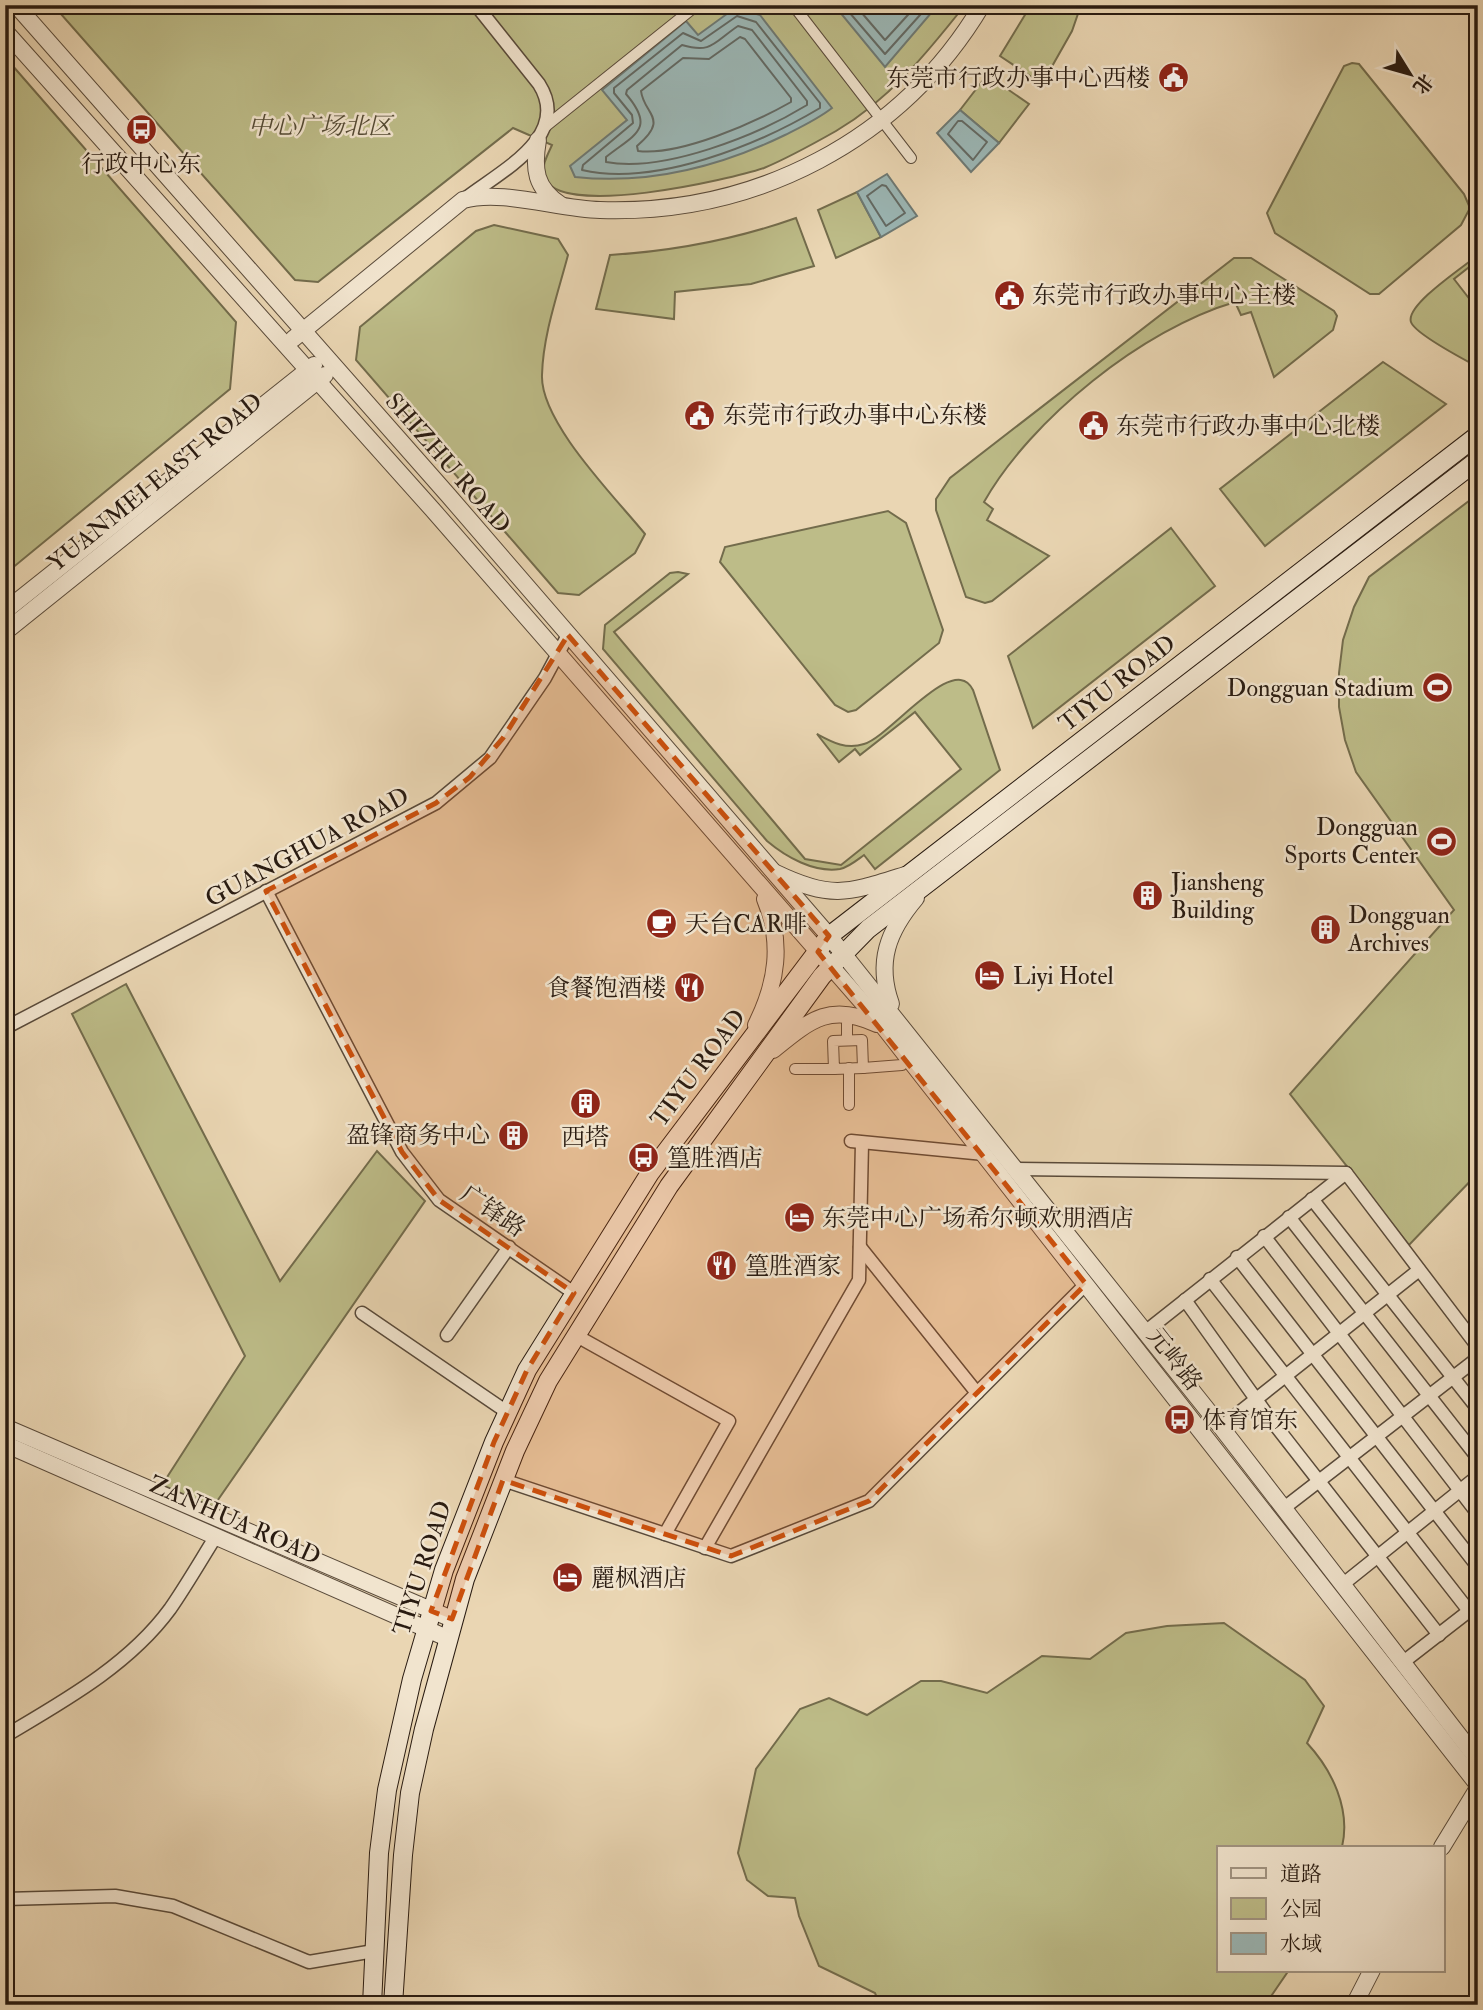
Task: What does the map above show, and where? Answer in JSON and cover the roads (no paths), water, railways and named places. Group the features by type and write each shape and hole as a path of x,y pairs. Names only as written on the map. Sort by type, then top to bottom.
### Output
{"main road":[{"name":"TIYU ROAD","path":"372,2005 379,1853 387,1790 431,1611 467,1507 527,1370 650,1173 829,936 1478,435"},
{"name":"TIYU ROAD","path":"393,2005 403,1854 410,1793 452,1619 503,1480 548,1381 669,1186 837,959 895,907 923,890 1478,460"}],"street":[{"name":"SHIZHU ROAD","path":"16,5 829,936 837,959"},
{"path":"475,5 546,95 550,116 534,160 538,184 550,198 566,208"},
{"path":"793,5 911,158"},
{"path":"463,200 491,196 566,208 645,211 702,203 745,193 829,155 881,119 933,71 957,44 982,5"},
{"path":"285,345 463,200 692,7"},
{"name":"SHIZHU ROAD","path":"5,31 285,345 818,952 837,959"},
{"name":"YUANMEI EAST ROAD","path":"5,632 328,362"},
{"name":"YUANMEI EAST ROAD","path":"5,611 312,376"},
{"name":"GUANGHUA ROAD","path":"5,1028 436,803 490,758 545,678 568,635"},
{"path":"770,869 816,891 839,893 910,873"},
{"path":"746,1045 765,1006 775,973 777,946 774,920 758,884"},
{"path":"763,1058 799,1029 823,1015 844,1013 889,1021 883,969 886,946 898,919 923,890"},
{"name":"广锋路","path":"266,891 402,1152 439,1200 573,1293"},
{"name":"元岭路","path":"837,959 1017,1169 1221,1427 1478,1760"},
{"name":"元岭路","path":"889,1021 984,1154 1478,1786"},
{"path":"846,1023 847,1040"},
{"path":"834,1069 833,1041 847,1040 862,1040 863,1068"},
{"path":"795,1069 902,1065"},
{"path":"849,1068 849,1105"},
{"path":"705,1548 859,1280 857,1142 984,1154"},
{"path":"1017,1169 1346,1173"},
{"path":"1145,1332 1346,1173"},
{"path":"1346,1173 1478,1347"},
{"path":"1312,1199 1478,1409"},
{"path":"1289,1217 1478,1458"},
{"path":"1264,1236 1478,1514"},
{"path":"447,1335 509,1247"},
{"path":"860,1247 977,1393"},
{"path":"1237,1257 1478,1567"},
{"path":"1221,1427 1419,1270"},
{"path":"1210,1279 1408,1532 1473,1607 1402,1663"},
{"path":"503,1480 731,1556 869,1502 1086,1284"},
{"path":"1185,1300 1256,1398 1439,1635"},
{"path":"362,1313 508,1412"},
{"path":"575,1335 729,1421 665,1534"},
{"path":"1284,1508 1478,1359"},
{"name":"ZANHUA ROAD","path":"5,1427 452,1619"},
{"name":"ZANHUA ROAD","path":"5,1444 447,1638"},
{"path":"1342,1585 1478,1476"},
{"path":"5,1736 69,1698 125,1657 169,1610 216,1536"},
{"path":"1442,1846 1478,1786"},
{"path":"5,1899 116,1896 173,1906 309,1962 374,1951"},
{"path":"1354,2005 1371,1972"}],"water":[{"path":"834,5 938,5 885,67"},
{"path":"735,8 760,15 832,108 760,146 683,171 630,178 575,177 570,166 627,120 602,90 686,21 698,35"},
{"path":"960,110 999,143 971,172 937,133"},
{"path":"887,174 917,216 881,237 857,192"}],"place":[{"name":"东莞市行政办事中心西楼","path":"1173,78"},
{"name":"行政中心东","path":"141,130"},
{"name":"东莞市行政办事中心主楼","path":"1009,295"},
{"name":"东莞市行政办事中心东楼","path":"700,415"},
{"name":"东莞市行政办事中心北楼","path":"1093,426"},
{"name":"Dongguan Stadium","path":"1437,688"},
{"name":"Dongguan Sports Center","path":"1441,841"},
{"name":"Jiansheng Building","path":"1148,896"},
{"name":"天台CAR啡","path":"662,924"},
{"name":"Dongguan Archives","path":"1325,929"},
{"name":"Liyi Hotel","path":"990,976"},
{"name":"食餐饱酒楼","path":"689,988"},
{"name":"西塔","path":"585,1103"},
{"name":"盈锋商务中心","path":"513,1135"},
{"name":"篁胜酒店","path":"644,1158"},
{"name":"东莞中心广场希尔顿欢朋酒店","path":"799,1218"},
{"name":"篁胜酒家","path":"722,1266"},
{"name":"体育馆东","path":"1179,1420"},
{"name":"麗枫酒店","path":"568,1578"}],"park label":[{"name":"中心广场北区","path":"320,126"}]}
